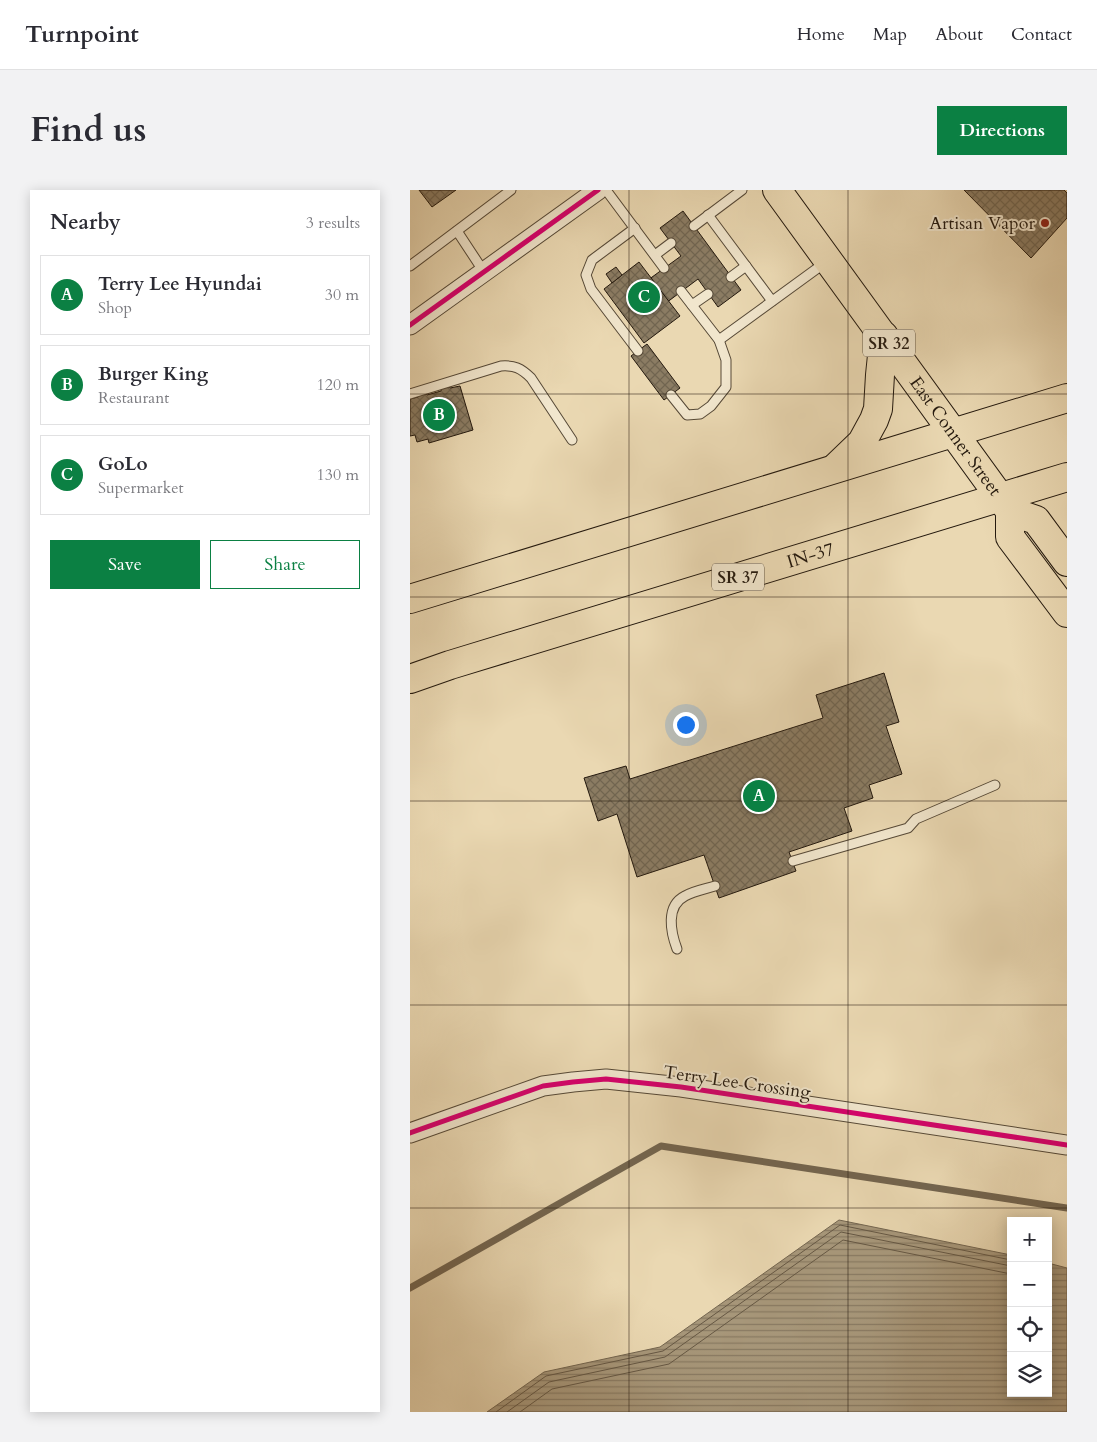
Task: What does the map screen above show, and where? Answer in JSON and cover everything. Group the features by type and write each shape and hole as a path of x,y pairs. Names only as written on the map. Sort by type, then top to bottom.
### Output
{"main road":[{"name":"East Conner Street","path":"777,190 1005,504 1036,520 1067,562"},
{"path":"834,469 862,442 874,420 878,409 884,336"},
{"path":"413,598 1067,398"},
{"name":"IN-37","path":"410,679 450,665 1005,504 1067,477"},
{"name":"East Conner Street","path":"1005,504 1010,537 1067,613"}],"street":[{"path":"410,325 598,190"},
{"name":"Terry Lee Crossing","path":"410,1133 543,1086 606,1079 681,1087 1067,1145"}],"lane":[{"path":"410,266 512,190"},
{"path":"606,190 664,268"},
{"path":"694,226 742,190"},
{"path":"708,215 772,301"},
{"path":"635,228 592,260 586,275 591,289 638,351"},
{"path":"457,231 484,272"},
{"path":"654,255 671,243"},
{"path":"719,340 828,260"},
{"path":"731,277 746,266"},
{"path":"671,395 687,415 700,414 711,406 726,387 726,360 719,340 681,291"},
{"path":"692,305 708,294"},
{"path":"410,394 500,366 512,366 522,369 531,378 572,440"},
{"path":"792,861 908,828 916,818 995,785"},
{"path":"677,949 671,935 670,921 675,906 684,896 715,886"}],"water":[{"path":"839,1220 1007,1254 1007,1397 1052,1397 1052,1264 1067,1268 1067,1412 487,1412 544,1372 660,1347"}],"building":[{"path":"419,190 456,190 432,207"},
{"path":"964,190 1064,190 1067,193 1067,218 1031,258"},
{"path":"683,211 741,290 718,307 698,279 666,303 648,280 681,256 660,228"},
{"path":"639,262 680,316 644,343 604,289"},
{"path":"616,267 622,275 612,283 606,274"},
{"path":"647,344 680,388 664,400 631,356"},
{"path":"449,386 450,388 460,386 473,430 429,443 428,439 417,442 415,435 410,436 410,399 418,397 417,395 425,392 427,395 441,391 441,388"},
{"path":"884,673 899,722 886,726 902,774 869,785 873,798 844,808 852,831 789,852 796,871 719,898 704,855 637,877 617,814 598,821 584,778 626,766 630,779 823,718 816,695"}],"waterway":[{"path":"410,1288 661,1146 1067,1208"}],"cycle path":[{"path":"410,325 598,190"},
{"path":"410,1133 543,1086 606,1079 681,1087 1067,1145"}],"place":[{"name":"Artisan Vapor","path":"1045,223"},
{"name":"GoLo","path":"644,297"},
{"name":"Burger King","path":"439,415"},
{"name":"Terry Lee Hyundai","path":"759,796"}]}
